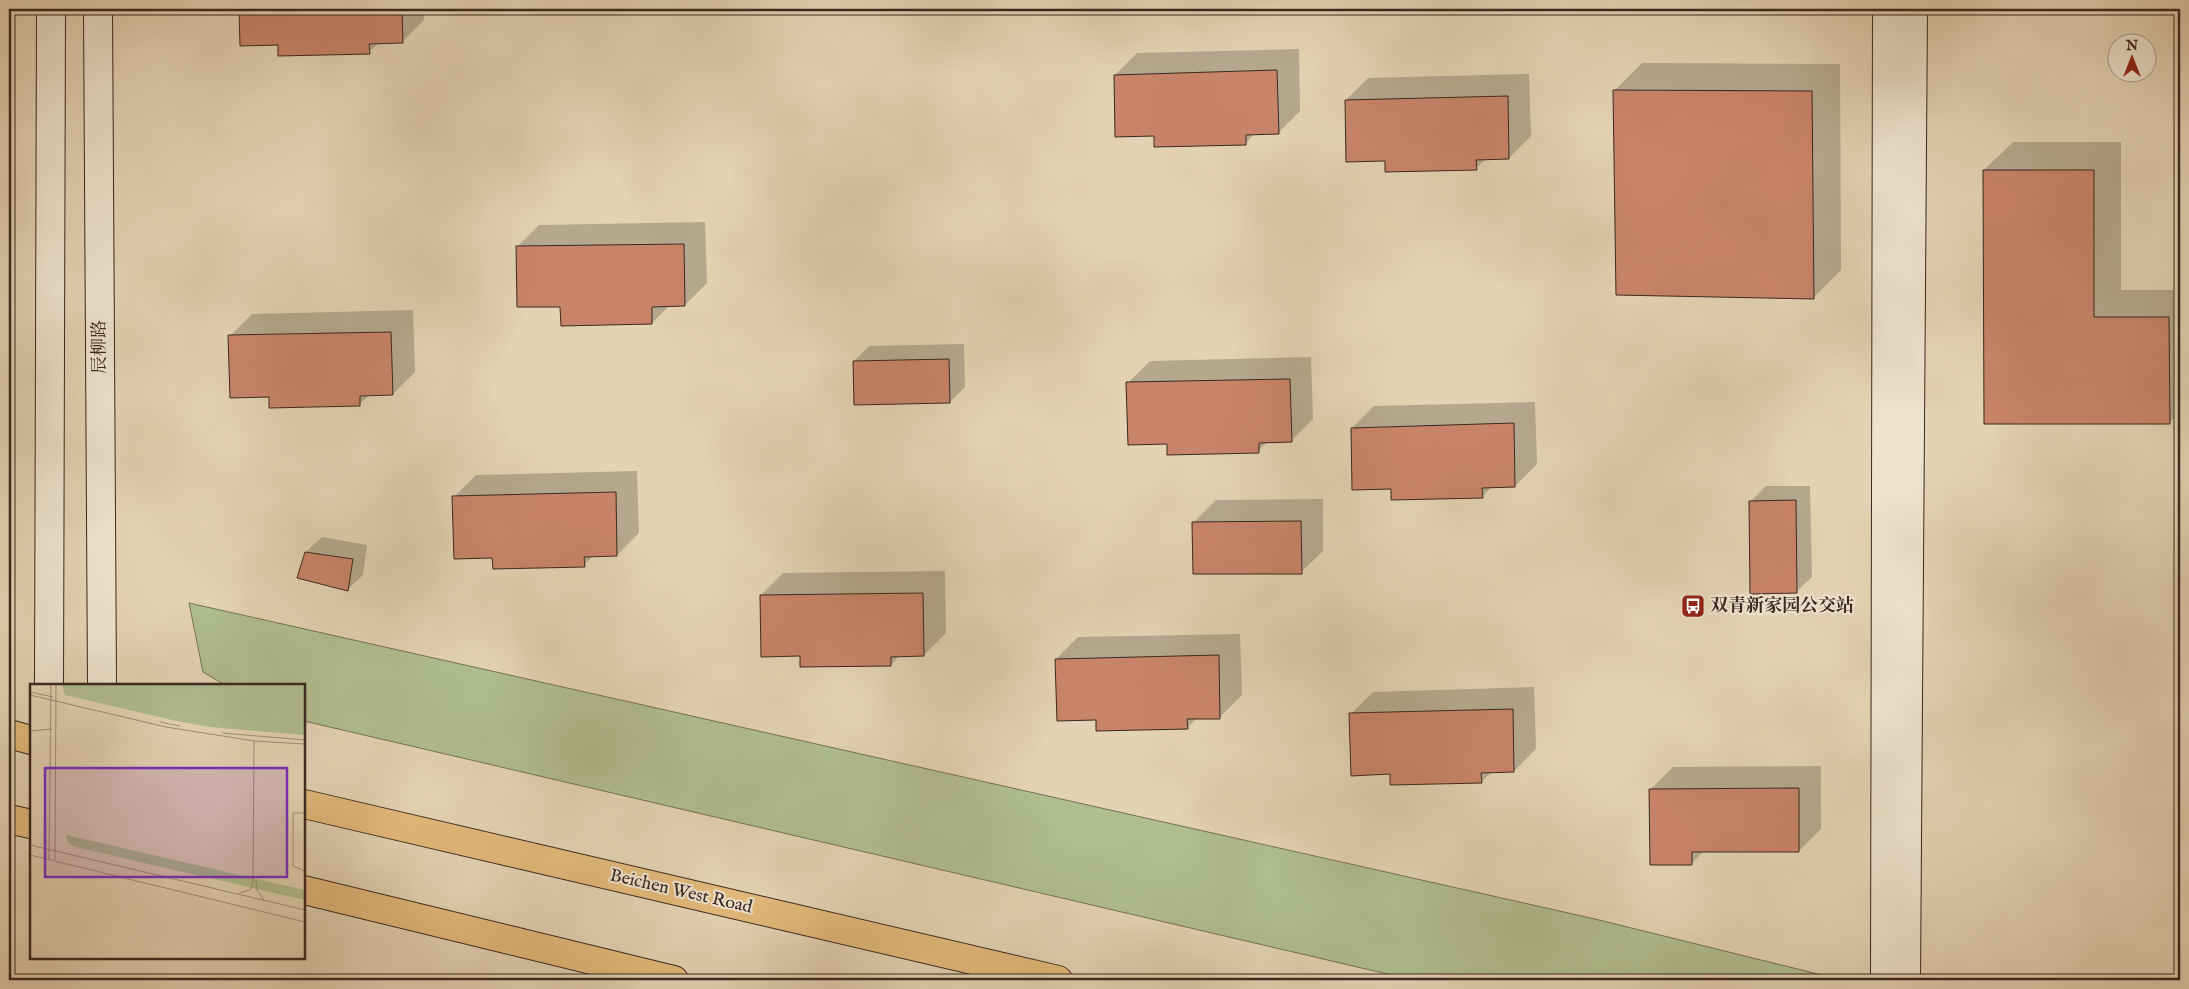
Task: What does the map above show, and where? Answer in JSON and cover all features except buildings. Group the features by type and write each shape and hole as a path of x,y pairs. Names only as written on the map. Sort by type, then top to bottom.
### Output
{"main road":[{"path":"9,734 30,740"},
{"name":"Beichen West Road","path":"305,804 1058,980"},
{"path":"305,890 674,980"}],"street":[{"path":"49,684 51,9"},
{"name":"辰柳路","path":"98,9 102,684"},
{"path":"1884,980 1887,9"},
{"path":"1906,980 1913,9"}],"green space":[{"path":"189,603 1595,919 1842,980 1413,980 305,721 305,684 223,684 203,672"}],"place":[{"name":"双青新家园公交站","path":"1693,606"}]}
